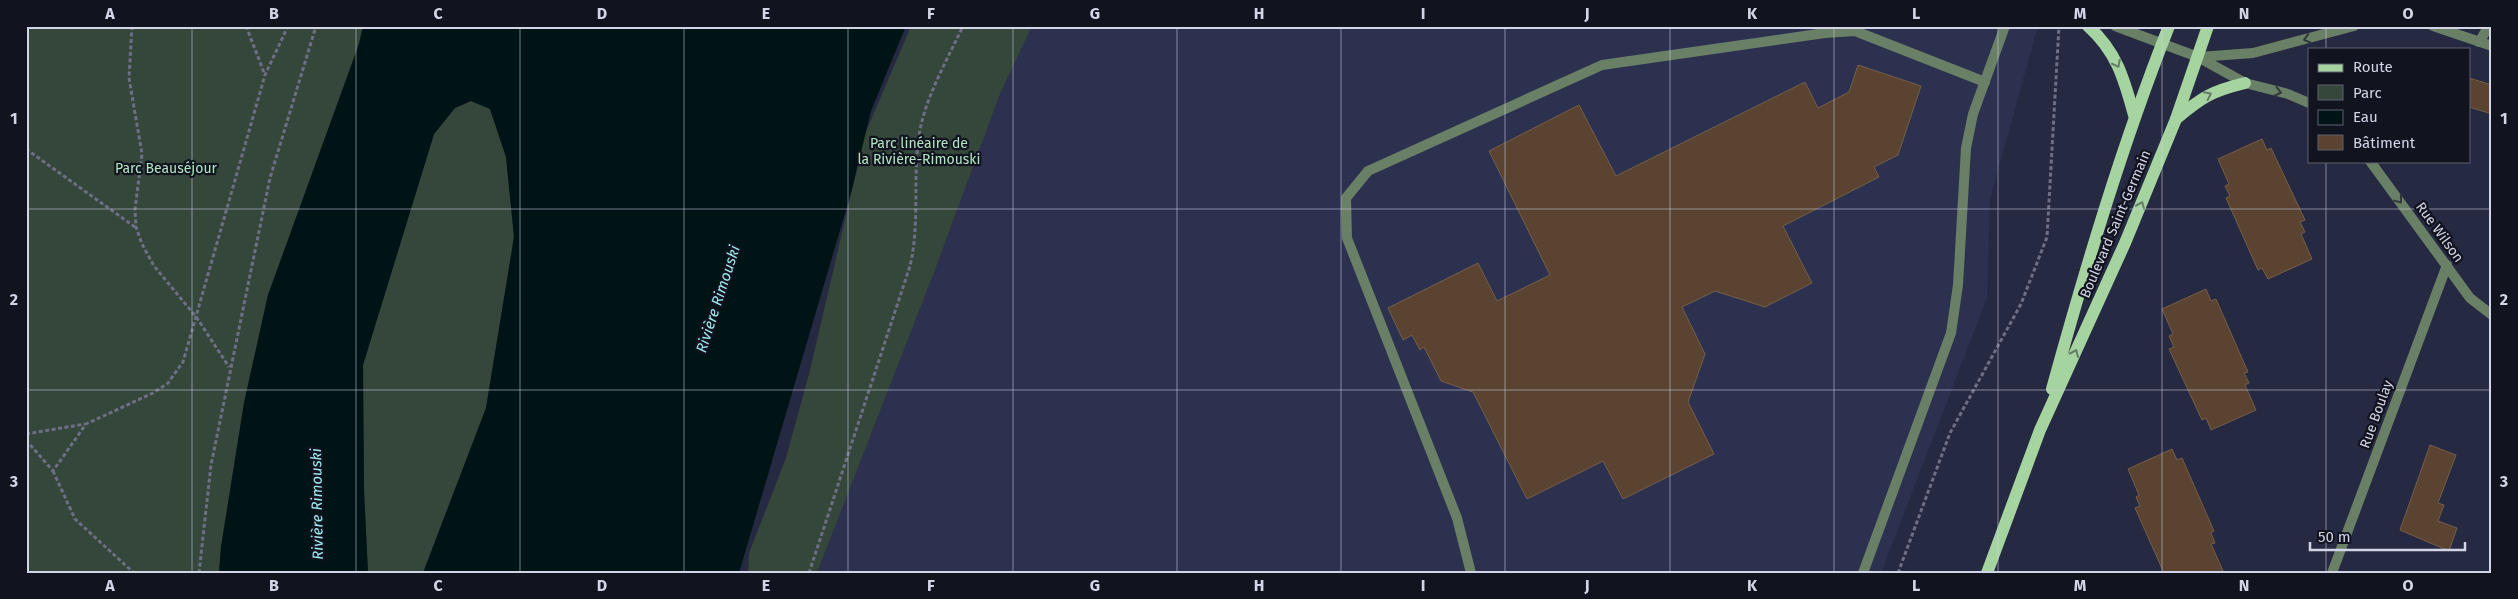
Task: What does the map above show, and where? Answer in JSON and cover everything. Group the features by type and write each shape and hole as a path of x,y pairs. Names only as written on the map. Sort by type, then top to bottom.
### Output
{"main road":[{"path":"2088,26 2109,48 2124,78 2134,115"},
{"name":"Boulevard Saint-Germain","path":"2040,430 2096,229 2134,115 2169,26"},
{"name":"Boulevard Saint-Germain","path":"1987,573 2040,430 2125,243 2176,119 2208,26"},
{"path":"2176,119 2200,98 2219,89 2245,83"}],"street":[{"path":"1864,573 1951,333 1958,285 1966,148 1973,114 2004,26"},
{"path":"2115,26 2161,45 2198,57 2245,83 2288,94 2308,103"},
{"path":"2198,57 2254,53 2354,26"},
{"path":"2433,26 2492,46"},
{"path":"2480,42 2489,26"},
{"path":"1471,573 1457,518 1347,238 1346,198 1368,171 1602,65 1621,62 1825,33 1855,31 1985,82"},
{"name":"Rue Wilson","path":"2371,162 2470,298 2492,316"},
{"name":"Rue Boulay","path":"2332,573 2447,265"}],"path":[{"path":"132,26 129,78 142,154 135,209 136,227 142,244 154,266 197,318 230,367"},
{"path":"246,26 265,75"},
{"path":"26,434 86,424 153,393 168,383 183,362 265,75 288,26"},
{"path":"199,573 211,465 270,178 316,26"},
{"path":"809,573 908,276 916,232 917,159 921,124 935,86 963,26"},
{"path":"1898,573 1950,433 2021,304 2047,237 2059,26"},
{"path":"26,149 136,227"},
{"path":"53,471 86,424"},
{"path":"26,440 53,471 75,519 134,573"}],"shaded area":[{"path":"1032,26 2038,26 1990,199 1987,298 1881,573 817,573 935,270 1000,94"}],"green space":[{"name":"Parc Beauséjour","path":"26,26 363,26 359,44 268,295 244,403 221,547 219,573 26,573"},
{"name":"Parc linéaire de la Rivière-Rimouski","path":"911,26 1032,26 1000,94 935,270 817,573 748,573 749,553 786,458 810,370 865,134"},
{"path":"471,101 490,109 506,157 514,237 486,408 423,573 368,573 364,491 363,365 434,134 455,108"}],"water":[{"name":"Rivière Rimouski","path":"363,26 906,26 871,111 851,193 739,573 423,573 486,408 514,237 506,157 490,109 471,101 455,108 434,134 363,365 364,491 368,573 219,573 221,547 244,403 268,295 359,44"}],"building":[{"path":"1858,65 1921,86 1898,155 1874,167 1879,177 1783,226 1812,283 1765,307 1715,291 1682,307 1705,354 1688,402 1714,454 1623,499 1603,461 1527,499 1473,392 1441,381 1424,347 1420,350 1412,335 1403,340 1388,308 1478,263 1497,301 1550,275 1489,151 1579,105 1616,176 1805,82 1818,108 1849,92"},
{"path":"2470,78 2492,85 2492,114 2470,107"},
{"path":"2262,139 2267,150 2271,148 2305,220 2300,222 2305,232 2301,234 2312,259 2268,279 2262,268 2258,270 2226,198 2230,196 2225,186 2229,184 2218,159"},
{"path":"2206,289 2211,301 2216,299 2248,372 2244,373 2249,383 2245,385 2256,410 2211,430 2206,418 2202,420 2169,349 2174,347 2169,336 2173,334 2162,309"},
{"path":"2430,445 2456,455 2438,503 2444,505 2438,521 2457,528 2449,551 2400,530"},
{"path":"2172,449 2177,460 2182,458 2214,531 2211,533 2215,543 2211,544 2224,573 2164,573 2135,508 2140,506 2136,497 2139,495 2128,469"}]}
